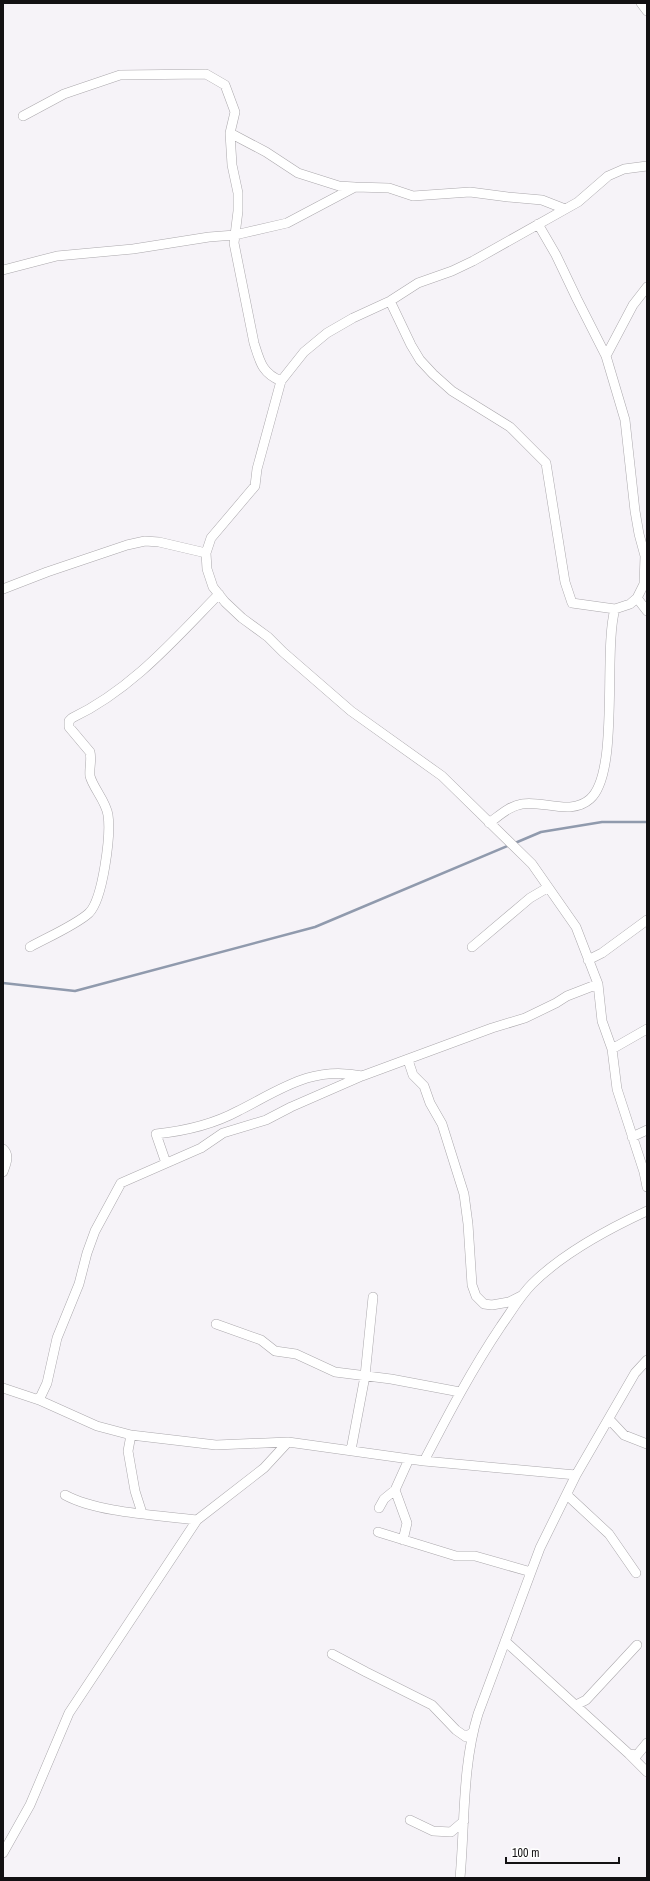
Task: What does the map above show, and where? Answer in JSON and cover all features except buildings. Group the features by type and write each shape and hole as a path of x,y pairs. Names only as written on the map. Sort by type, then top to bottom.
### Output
{"street":[{"path":"641,3 647,10"},
{"path":"23,116 64,94 120,75 206,74 225,85 235,112 230,133 232,165 238,193 238,211 234,243 254,343 263,368 270,376 281,381"},
{"path":"230,133 271,155 298,173 339,186 389,188 413,196 470,192 542,200 564,209"},
{"path":"647,166 624,169 608,176 578,202 473,262 418,283 390,301 352,318 327,333 304,352 281,381 257,469 255,486 211,538 206,553 206,569 213,587 225,602 242,618 268,637 283,652 352,711 442,776 489,824 508,840 514,848 532,864 541,876 547,888 576,927 598,984 602,1020 612,1049 617,1089 644,1172 647,1187"},
{"path":"3,270 57,256 133,249 209,237 235,235 287,224 356,187"},
{"path":"390,301 411,346 420,360 433,374 452,391 510,427 546,463 565,582 572,603 616,609 630,604 637,598 644,584 645,556 635,511 625,420 606,356 556,254 538,224"},
{"path":"606,356 633,305 647,287"},
{"path":"3,589 47,572 127,545 145,541 159,542 206,553"},
{"path":"30,947 89,913 98,892 107,858 109,834 108,814 101,796 90,777 90,752 69,727 69,721 99,704 127,684 189,626 219,594"},
{"path":"637,598 647,611"},
{"path":"489,824 510,807 523,803 558,807 578,805 590,799 595,792 603,774 606,757 611,678 610,645 612,621 616,609"},
{"path":"472,947 530,898 547,888"},
{"path":"588,960 602,953 647,920"},
{"path":"39,1400 47,1383 57,1338 79,1284 86,1253 98,1223 120,1183 201,1148 223,1133 266,1120 291,1107 362,1076 492,1028 525,1018 567,996 598,984"},
{"path":"612,1049 647,1029"},
{"path":"408,1060 413,1075 424,1086 430,1103 442,1124 464,1194 468,1224 472,1285 476,1296 484,1304 492,1305 509,1302 522,1295"},
{"path":"166,1163 159,1148 156,1134 178,1132 200,1127 238,1112 268,1094 305,1078 327,1073 345,1072 362,1076"},
{"path":"632,1138 647,1130"},
{"path":"3,1149 6,1152 7,1159 3,1172"},
{"path":"424,1461 460,1392 486,1348 522,1295 544,1273 587,1242 647,1210"},
{"path":"352,1450 364,1376 373,1297"},
{"path":"216,1324 261,1340 275,1351 296,1354 335,1372 460,1392"},
{"path":"460,1878 466,1782 473,1732 505,1641 530,1572 576,1475 635,1373 647,1360"},
{"path":"3,1388 39,1400 97,1426 131,1435 216,1444 288,1442 424,1461 576,1475"},
{"path":"609,1418 624,1435 647,1444"},
{"path":"131,1435 128,1451 135,1491 142,1513"},
{"path":"3,1853 6,1841 30,1805 69,1713 197,1520 264,1468 288,1442"},
{"path":"379,1508 384,1499 395,1490 409,1459"},
{"path":"395,1490 407,1523 403,1540"},
{"path":"65,1495 76,1501 103,1507 197,1520"},
{"path":"567,1495 609,1534 636,1573"},
{"path":"378,1532 456,1556 474,1556 530,1572"},
{"path":"505,1641 647,1772"},
{"path":"576,1705 586,1700 637,1644"},
{"path":"332,1654 432,1704 456,1730 466,1737 473,1732"},
{"path":"629,1754 637,1755 647,1743"},
{"path":"410,1820 433,1831 451,1832 464,1821"}],"waterway":[{"path":"515,843 541,832 602,822 647,822"},
{"path":"3,983 75,991 315,927 510,845"}]}
